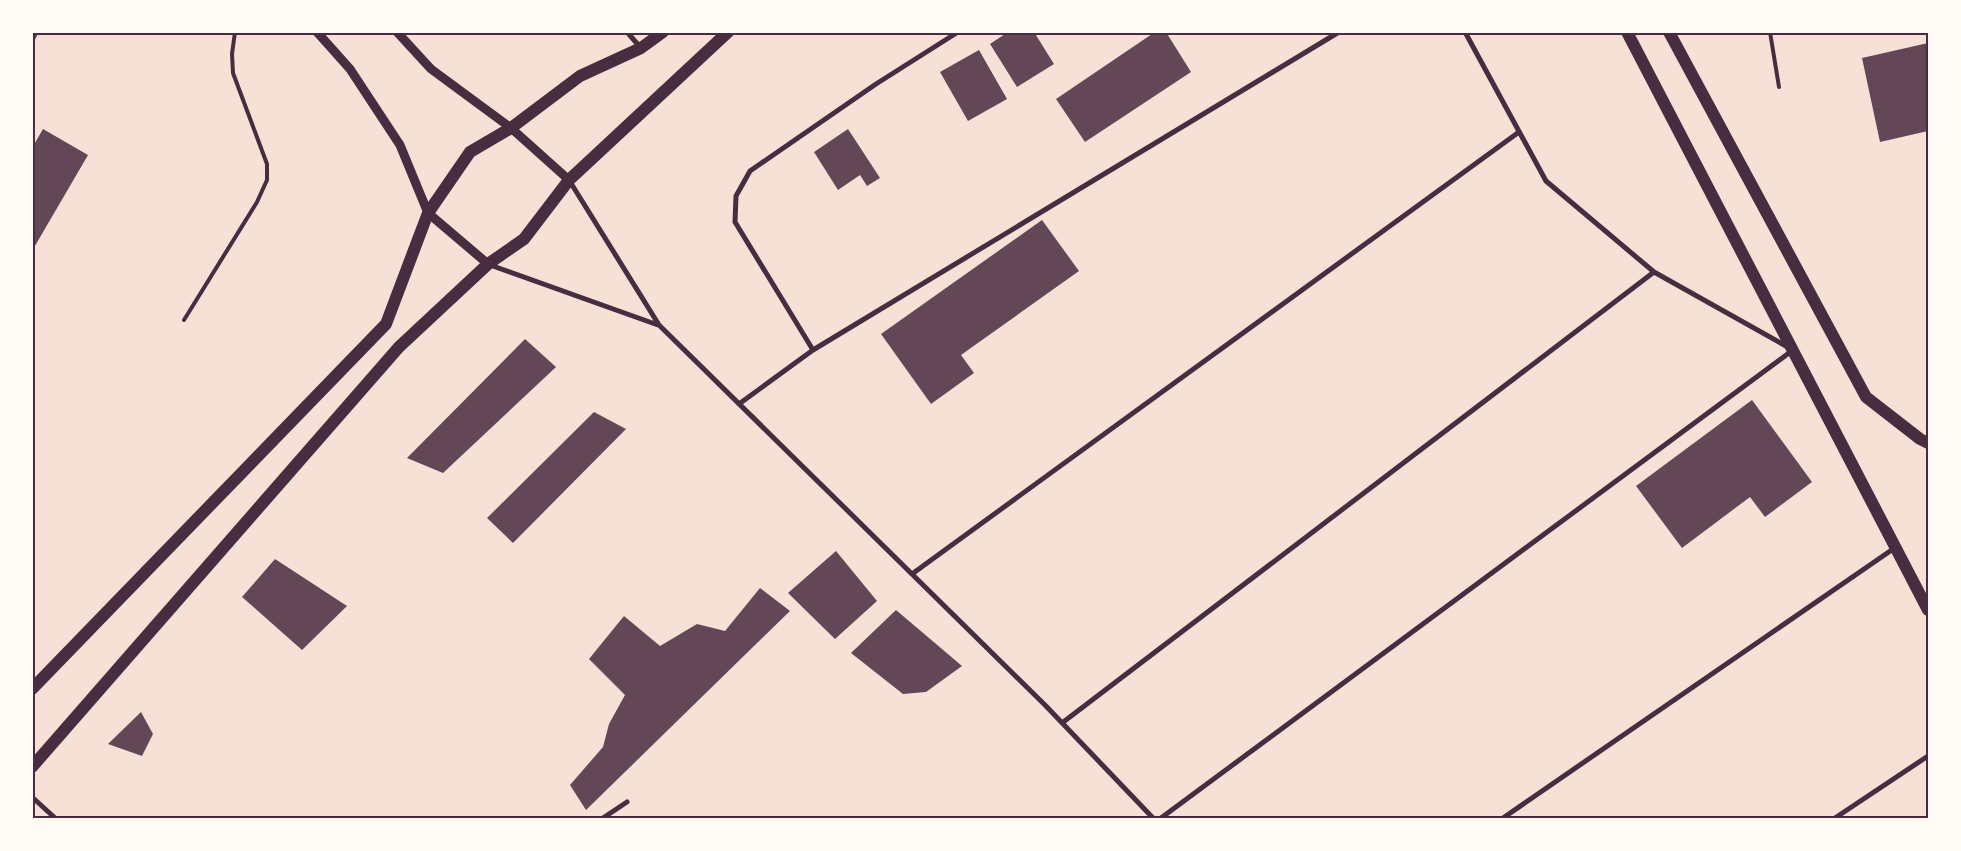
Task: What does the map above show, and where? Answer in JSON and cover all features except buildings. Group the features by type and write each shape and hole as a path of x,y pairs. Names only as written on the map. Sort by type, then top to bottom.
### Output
{"main road":[{"path":"32,689 386,324 428,213 470,152 512,128 580,76 641,48 663,32"},
{"path":"32,767 399,347 488,264 524,238 569,180 728,32"},
{"path":"1626,32 1928,610"},
{"path":"1668,32 1866,397 1920,439 1928,443"}],"street":[{"path":"317,32 350,69 400,145 428,213 488,264 659,325"},
{"path":"397,32 432,70 512,128 569,180 659,325 1062,723 1153,818"},
{"path":"628,32 641,48"},
{"path":"813,350 735,222 736,196 750,171 876,84 958,32"},
{"path":"739,404 813,350 1339,32"},
{"path":"1161,818 1793,350 1654,272 1546,180 1465,32"},
{"path":"912,574 1519,132"},
{"path":"1062,723 1654,272"},
{"path":"1503,818 1896,546"},
{"path":"1834,818 1928,756"},
{"path":"32,797 55,818"},
{"path":"604,818 627,802"}],"lane":[{"path":"184,320 257,202 267,180 267,164 233,73 232,54 235,32"},
{"path":"1770,32 1779,87"}]}
